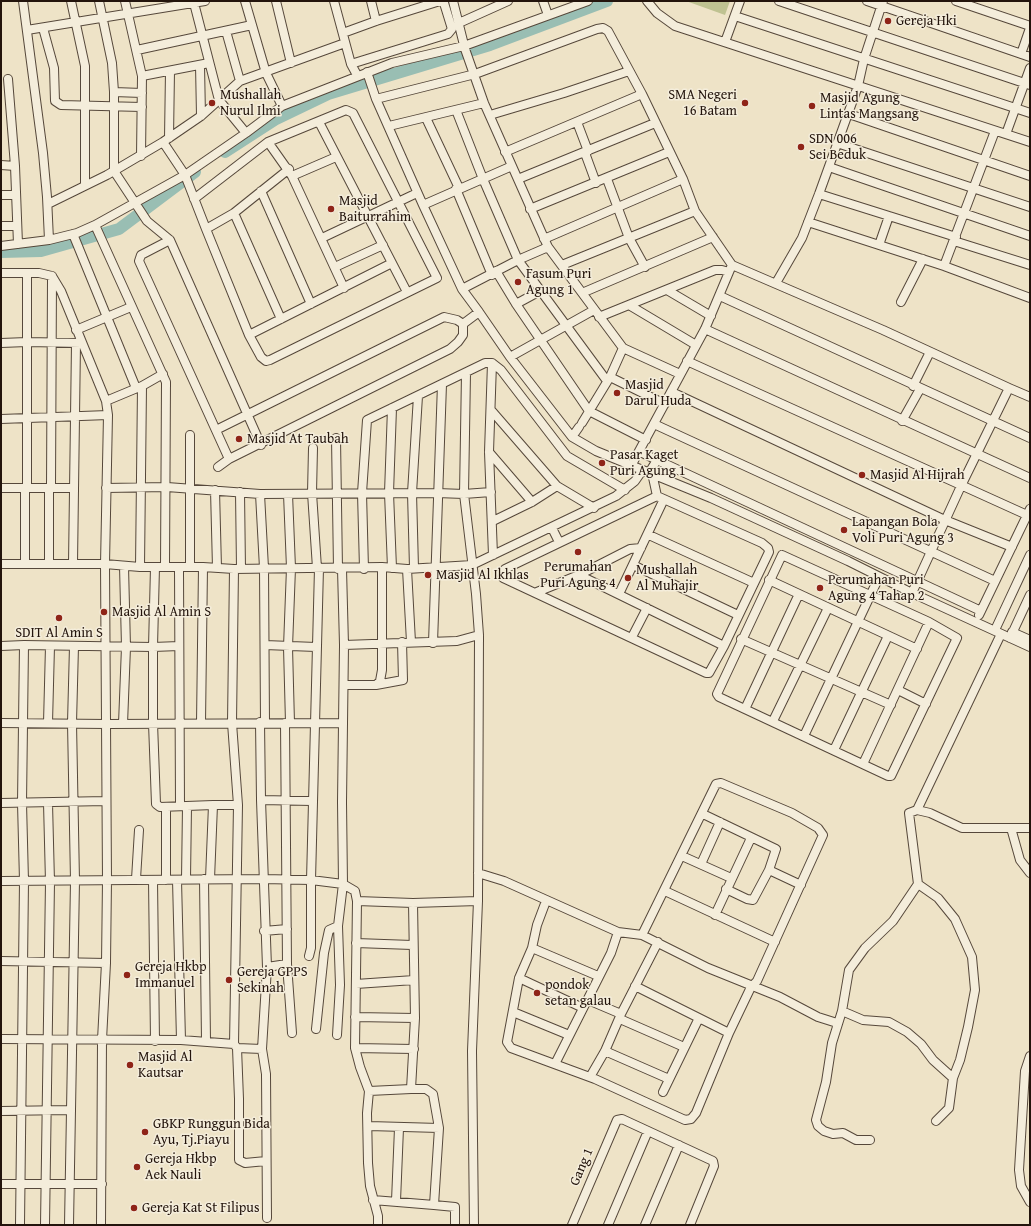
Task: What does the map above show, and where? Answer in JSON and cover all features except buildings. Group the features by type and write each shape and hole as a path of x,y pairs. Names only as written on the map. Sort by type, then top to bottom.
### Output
{"street":[{"path":"23,1 40,130 48,204 49,240"},
{"path":"71,1 74,22 85,66 87,105 85,185"},
{"path":"99,1 112,63 114,92 114,171 145,217 170,240 261,445"},
{"path":"125,1 142,76 140,156"},
{"path":"151,1 153,10"},
{"path":"27,30 205,1"},
{"path":"245,1 266,73 282,106"},
{"path":"276,1 291,63"},
{"path":"334,1 350,64 357,75"},
{"path":"371,1 376,21"},
{"path":"343,33 429,2 440,1 444,3 452,29 451,32 350,64"},
{"path":"453,1 464,48 475,74 484,103 548,247 623,348 680,374"},
{"path":"459,23 508,1"},
{"path":"543,1 548,15"},
{"path":"1,246 74,237 98,232 138,206 187,178 282,106 357,75 368,75 404,60 464,48 588,1"},
{"path":"647,1 657,13 675,26 1030,142"},
{"path":"725,42 740,1"},
{"path":"779,1 1027,84"},
{"path":"867,1 882,3 1030,57"},
{"path":"956,1 1030,27 1021,54"},
{"path":"194,3 202,35 205,64 201,116"},
{"path":"776,283 802,238 819,194 849,114 858,86 864,58 882,3"},
{"path":"735,16 1030,114"},
{"path":"137,50 252,25"},
{"path":"43,28 54,68 56,101 60,105 142,107"},
{"path":"376,96 475,74 603,28 608,31 642,94 683,179 695,211 730,269"},
{"path":"226,31 240,81"},
{"path":"48,204 68,196 166,140 201,116 240,81 266,73 345,43"},
{"path":"142,76 205,64"},
{"path":"205,64 219,100 246,133"},
{"path":"1006,134 1015,108 1027,84 1030,68"},
{"path":"170,71 166,140 187,178 194,199 206,230 249,335 261,357 266,361 437,278 352,113 346,110 268,142 194,199"},
{"path":"490,115 564,94 629,71"},
{"path":"368,75 422,205 462,289 510,357 572,437 596,451 642,471 653,480 711,498 879,579 998,632 1030,640"},
{"path":"8,79 15,166 18,244"},
{"path":"114,92 142,93"},
{"path":"505,152 642,94"},
{"path":"389,126 484,103"},
{"path":"456,110 483,179 518,260 540,291 608,379 665,404"},
{"path":"849,114 1030,176"},
{"path":"426,118 494,273 589,411 646,440"},
{"path":"318,122 407,292"},
{"path":"577,122 596,183"},
{"path":"518,179 655,123"},
{"path":"944,266 964,214 972,187 996,131"},
{"path":"268,142 291,173 344,288"},
{"path":"837,143 1030,207"},
{"path":"530,209 607,179 669,152"},
{"path":"206,230 234,213 261,191 291,173 336,157"},
{"path":"1,165 15,166"},
{"path":"422,205 512,166"},
{"path":"829,167 1030,236"},
{"path":"607,179 629,238 645,266"},
{"path":"544,239 617,209 683,179"},
{"path":"261,191 311,304"},
{"path":"322,238 417,193"},
{"path":"819,194 889,216 1030,265"},
{"path":"1,195 15,195"},
{"path":"562,265 695,211"},
{"path":"234,213 281,319"},
{"path":"879,245 889,216"},
{"path":"807,225 923,259 1030,298"},
{"path":"1,226 17,226"},
{"path":"98,232 131,307 163,374 167,389 165,567"},
{"path":"74,237 77,249 106,318 139,387 142,487 140,567"},
{"path":"582,293 712,238"},
{"path":"170,240 141,255 139,261 229,459"},
{"path":"335,267 383,245"},
{"path":"462,289 518,260 548,247"},
{"path":"901,302 923,259"},
{"path":"249,335 392,263"},
{"path":"631,466 640,452 705,329 730,269"},
{"path":"600,317 715,270 730,269 776,283 1030,397"},
{"path":"1,273 46,273 52,276 61,291 76,330 79,343 106,401 108,415 105,564 107,880 106,963 102,1040 101,1225"},
{"path":"25,564 27,273"},
{"path":"49,564 52,276"},
{"path":"668,290 711,316"},
{"path":"516,304 540,291"},
{"path":"720,296 917,388 1030,438"},
{"path":"629,305 696,345"},
{"path":"76,330 131,307"},
{"path":"510,357 594,310"},
{"path":"463,324 479,312"},
{"path":"216,430 444,317 457,320 463,324"},
{"path":"218,467 229,459 261,445 450,349 463,335 463,324"},
{"path":"705,329 976,455 1030,478"},
{"path":"1,343 79,343"},
{"path":"73,564 79,343"},
{"path":"572,437 608,379 623,348"},
{"path":"902,421 917,388 930,352"},
{"path":"687,361 961,486 1029,512 976,621"},
{"path":"364,569 362,493 367,420 485,363 492,363 501,370 567,456 625,490"},
{"path":"492,363 489,452 493,521 493,555"},
{"path":"466,373 464,494 479,635 478,901 472,1051 474,1225"},
{"path":"106,401 139,387 163,374"},
{"path":"433,643 437,493 442,384"},
{"path":"912,593 961,486 1009,388"},
{"path":"672,392 945,520 1012,547"},
{"path":"344,685 376,685 403,680 411,568 412,493 418,396"},
{"path":"392,408 389,493 392,568"},
{"path":"491,410 557,486 594,508"},
{"path":"1,419 108,415"},
{"path":"654,424 930,552 995,580"},
{"path":"190,435 190,568"},
{"path":"336,438 344,645 343,884 338,926 340,978 337,1035"},
{"path":"309,956 311,948 310,880 318,568 312,493 313,448"},
{"path":"489,452 532,502"},
{"path":"640,452 981,611"},
{"path":"619,594 641,548 649,535 661,498 653,480 652,468 657,460"},
{"path":"1,564 105,564 140,567 203,567 237,569 364,569 382,567 435,568 472,565 594,508 625,490 635,481 642,471"},
{"path":"493,521 532,502 557,486"},
{"path":"106,488 167,487 260,494 337,492 464,494 491,492"},
{"path":"1,488 74,488"},
{"path":"215,490 217,568"},
{"path":"240,492 232,723 238,805 235,1046 239,1099 239,1160 245,1163 266,1161"},
{"path":"260,494 264,568 265,646 261,800 264,931 267,967 262,1049 266,1074 267,1218"},
{"path":"288,494 291,568 288,647 288,723 284,799 287,964 292,1033"},
{"path":"661,498 762,543 768,548 769,552 724,646 711,670 706,673 536,592 503,578 501,573 505,569 559,542 661,498"},
{"path":"552,528 559,542"},
{"path":"649,535 754,583"},
{"path":"536,592 579,575 630,549 641,548"},
{"path":"784,555 872,594 929,622 957,638 891,776 888,776 719,697 717,694 769,580 781,556 784,555"},
{"path":"917,810 998,632 1030,555"},
{"path":"633,565 738,615"},
{"path":"124,566 126,646 124,724"},
{"path":"155,567 153,723 156,804 160,807 238,805"},
{"path":"201,723 203,567"},
{"path":"376,685 380,681 382,670 382,567"},
{"path":"178,568 178,723 184,806 186,879"},
{"path":"579,575 724,646"},
{"path":"804,736 879,579"},
{"path":"769,580 917,649"},
{"path":"745,709 798,594"},
{"path":"1011,635 1030,595"},
{"path":"632,637 647,608"},
{"path":"773,722 828,608"},
{"path":"863,764 929,622"},
{"path":"344,645 382,642 433,643 457,641 479,635"},
{"path":"1011,635 1030,647"},
{"path":"834,750 888,636"},
{"path":"741,639 891,705"},
{"path":"20,1225 24,881 22,803 24,645"},
{"path":"1,646 179,646"},
{"path":"48,724 50,646"},
{"path":"69,1225 71,1039 75,881 72,723 74,646"},
{"path":"265,646 316,647"},
{"path":"898,690 926,704"},
{"path":"1,723 343,723"},
{"path":"546,901 537,925 532,948 519,978 507,1042 511,1048 590,1077 685,1120 691,1119 696,1113 729,1033 751,987 757,981 823,835 818,828 792,813 722,783 714,786 682,856 642,935"},
{"path":"261,800 284,799 312,801"},
{"path":"1,803 106,801"},
{"path":"45,1225 46,1039 50,882 48,803"},
{"path":"206,1041 207,879 213,805"},
{"path":"166,807 166,880"},
{"path":"870,1140 856,1140 843,1133 833,1134 824,1131 818,1126 816,1120 826,1082 837,1023 842,1011 849,970 865,948 893,921 918,884 909,813 917,810 930,813 962,828 1030,828"},
{"path":"702,814 776,849 769,870 753,900 747,899 726,889"},
{"path":"701,864 720,822"},
{"path":"1011,828 1020,860 1030,873"},
{"path":"136,879 138,830"},
{"path":"715,915 751,838"},
{"path":"682,856 731,878"},
{"path":"769,870 801,885"},
{"path":"478,873 504,881 618,932 642,935 708,968 751,987 772,994 818,1017 837,1023"},
{"path":"1,881 50,882 136,879 286,879 343,884 355,891 357,901 355,1048 369,1092 367,1113 369,1126 368,1163 370,1186 378,1216 378,1225"},
{"path":"153,880 155,1041"},
{"path":"177,880 181,1040"},
{"path":"918,884 938,898 955,919 972,956 975,990 960,1060 953,1078 949,1108 936,1121"},
{"path":"665,891 775,942"},
{"path":"357,901 413,903 478,901"},
{"path":"411,1089 415,1018 412,945 413,903"},
{"path":"316,1029 324,953 329,930 338,926"},
{"path":"264,931 287,929"},
{"path":"555,1064 588,1000 598,976 611,953 618,932"},
{"path":"590,1077 605,1051 635,986 658,942"},
{"path":"356,943 412,945"},
{"path":"532,948 598,976"},
{"path":"1,961 106,963"},
{"path":"267,967 287,964"},
{"path":"519,978 583,1008"},
{"path":"356,984 414,980"},
{"path":"635,986 729,1033"},
{"path":"588,1000 684,1047"},
{"path":"842,1011 863,1020 888,1022 907,1032 921,1044 933,1060 953,1078"},
{"path":"513,1012 569,1035"},
{"path":"355,1017 415,1018"},
{"path":"663,1092 699,1018"},
{"path":"1,1039 181,1040 206,1041 262,1049"},
{"path":"355,1048 414,1049"},
{"path":"605,1051 669,1079"},
{"path":"1030,1056 1025,1071 1019,1170 1021,1186 1030,1202"},
{"path":"369,1092 426,1089 433,1094 439,1128 434,1205"},
{"path":"1,1111 70,1110"},
{"name":"Gang 1","path":"572,1225 617,1120 622,1119 648,1131"},
{"path":"369,1126 439,1128"},
{"path":"396,1201 399,1128"},
{"path":"608,1225 648,1131 713,1161 714,1166 690,1225"},
{"path":"645,1225 679,1145"},
{"path":"1,1184 102,1184"},
{"path":"373,1200 455,1207 455,1225"}],"green space":[{"path":"686,1 730,1 725,15"}],"waterway":[{"path":"225,152 276,119 328,94 490,45 607,1"},
{"path":"1,252 41,251 119,229 195,172"}],"place":[{"name":"Gereja Hki","path":"888,21"},
{"name":"Mushallah Nurul Ilmi","path":"212,103"},
{"name":"SMA Negeri 16 Batam","path":"745,103"},
{"name":"Masjid Agung Lintas Mangsang","path":"812,106"},
{"name":"SDN 006 Sei Beduk","path":"801,147"},
{"name":"Masjid Baiturrahim","path":"331,209"},
{"name":"Fasum Puri Agung 1","path":"518,282"},
{"name":"Masjid Darul Huda","path":"617,393"},
{"name":"Masjid At Taubah","path":"239,439"},
{"name":"Pasar Kaget Puri Agung 1","path":"602,463"},
{"name":"Masjid Al Hijrah","path":"862,475"},
{"name":"Lapangan Bola Voli Puri Agung 3","path":"844,530"},
{"name":"Perumahan Puri Agung 4","path":"578,552"},
{"name":"Masjid Al Ikhlas","path":"428,575"},
{"name":"Mushallah Al Muhajir","path":"628,578"},
{"name":"Perumahan Puri Agung 4 Tahap 2","path":"820,588"},
{"name":"Masjid Al Amin S","path":"104,612"},
{"name":"SDIT Al Amin S","path":"59,618"},
{"name":"Gereja Hkbp Immanuel","path":"127,975"},
{"name":"Gereja GPPS Sekinah","path":"229,980"},
{"name":"pondok setan galau","path":"537,993"},
{"name":"Masjid Al Kautsar","path":"130,1065"},
{"name":"GBKP Runggun Bida Ayu, Tj.Piayu","path":"145,1132"},
{"name":"Gereja Hkbp Aek Nauli","path":"137,1167"},
{"name":"Gereja Kat St Filipus","path":"134,1208"}]}
